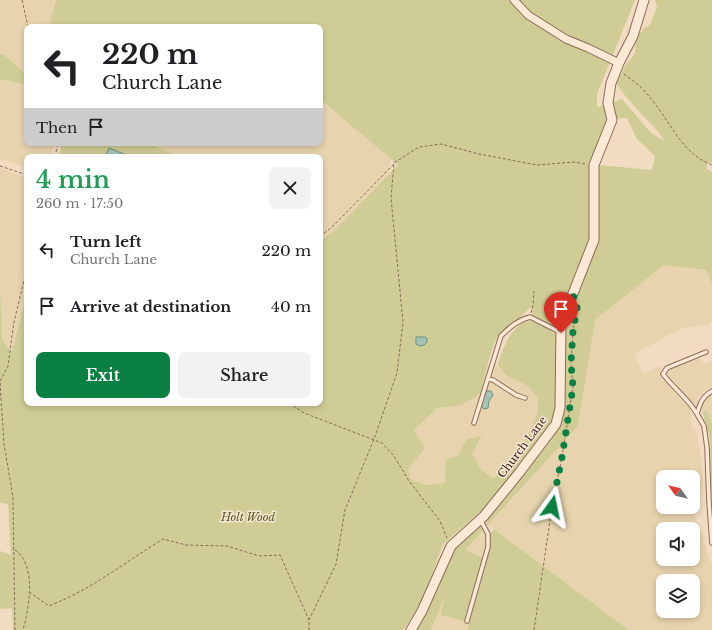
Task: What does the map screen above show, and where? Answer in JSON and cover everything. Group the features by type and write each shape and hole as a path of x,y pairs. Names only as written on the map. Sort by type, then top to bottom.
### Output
{"street":[{"path":"514,0 528,15 566,39 588,48 618,67"},
{"name":"Church Lane","path":"411,630 422,611 451,546 480,520 519,473 556,424 560,408 561,324 594,240 594,165 612,120 608,102 611,83 632,36 644,0"}],"lane":[{"path":"474,423 501,336 521,319 530,317 561,333"},
{"path":"706,352 667,368 663,374 693,406 704,426 707,448 712,543"},
{"path":"488,379 493,380 508,390 525,398"},
{"path":"697,414 699,403 704,395 712,391"},
{"path":"467,621 488,547 488,534 480,520"}],"path":[{"path":"22,0 27,24"},
{"path":"618,67 647,93 686,148 699,159 712,165"},
{"path":"323,234 331,228 394,163 419,147 441,144 479,154 537,165 574,162 594,165"},
{"path":"309,620 336,564 344,510 374,439 397,373 403,322 391,198 394,163"},
{"path":"0,166 24,174"},
{"path":"15,630 13,497 4,444 0,382 8,366 14,322 24,280"},
{"path":"530,317 533,306 534,291"},
{"path":"534,630 552,507 562,457 573,387 571,363 573,331 578,302 572,295"},
{"path":"294,406 304,413 382,443 394,456 409,482 440,521 451,546"},
{"path":"29,592 49,606 70,598 99,582 163,539 186,545 227,546 259,556 280,555 309,620 309,630"},
{"path":"14,549 24,560 28,573 29,598 23,630"}],"shaded area":[{"path":"0,0 56,0 50,24 24,24 24,72 4,55 0,54"},
{"path":"0,79 24,84 24,146 53,146 51,154 24,154 24,166 0,159"},
{"path":"323,102 391,159 387,178 333,232 323,239 323,154 173,154 155,146 323,146"},
{"path":"109,148 124,154 106,154"},
{"path":"0,168 24,177 24,305 13,353 2,340 0,282"},
{"path":"664,265 706,270 712,284 712,320 708,325 682,328 634,354 643,373 664,365 661,370 661,377 687,403 691,411 692,428 697,432 703,474 700,493 700,470 656,470 656,514 695,514 697,522 656,522 656,566 700,566 700,530 712,565 712,630 629,630 489,525 491,533 488,555 467,630 428,630 454,560 489,524 578,426 595,320"},
{"path":"416,337 425,337 427,338 427,342 420,346 416,344"},
{"path":"701,358 704,364 712,360 712,386 698,397 696,407 667,374 670,369"},
{"path":"498,365 506,375 526,385 538,397 536,415 523,445 493,479 481,469 472,454 482,436 445,483 427,485 411,480 408,469 425,448 414,430 437,407 462,405 481,393 487,366"},
{"path":"487,391 491,391 493,395 489,401 488,408 484,409 481,406"},
{"path":"712,393 712,423 707,411 702,411 706,397"}],"green space":[{"name":"Holt Wood","path":"56,0 635,0 597,94 597,108 606,104 609,119 593,159 589,185 591,240 574,278 556,328 534,317 530,307 498,336 495,340 488,363 481,393 462,405 437,408 414,430 425,448 408,469 411,480 427,485 445,483 446,459 458,456 466,440 482,436 472,454 481,469 493,479 518,450 528,434 536,416 538,397 526,385 506,375 498,365 505,344 514,330 526,322 536,323 556,334 556,409 550,427 491,502 443,544 422,602 403,630 13,630 12,608 0,609 0,551 11,555 8,504 0,503 0,282 2,340 12,352 24,304 24,406 323,406 323,239 333,232 398,165 323,102 323,24 50,24"},
{"path":"655,0 712,0 712,163 709,162 706,168 712,172 712,284 706,270 664,265 595,320 578,426 465,550 483,558 464,621 441,615 445,595 431,630 415,630 453,549 556,431 562,420 564,394 564,327 597,242 598,165 652,170 655,156 637,139 627,118 616,118 613,102 622,99 651,133 666,142 616,83 625,66 635,53 636,39 644,28 650,25 657,7"},
{"path":"0,54 4,55 24,72 24,84 0,79"},
{"path":"61,146 155,146 173,154 60,154"},
{"path":"702,411 707,411 712,423 712,512 709,435"},
{"path":"494,529 629,630 467,630 488,555 491,533"}],"route":[{"path":"552,507 562,457 573,387 571,363 573,331 578,302 572,295 561,324 561,333"}]}
